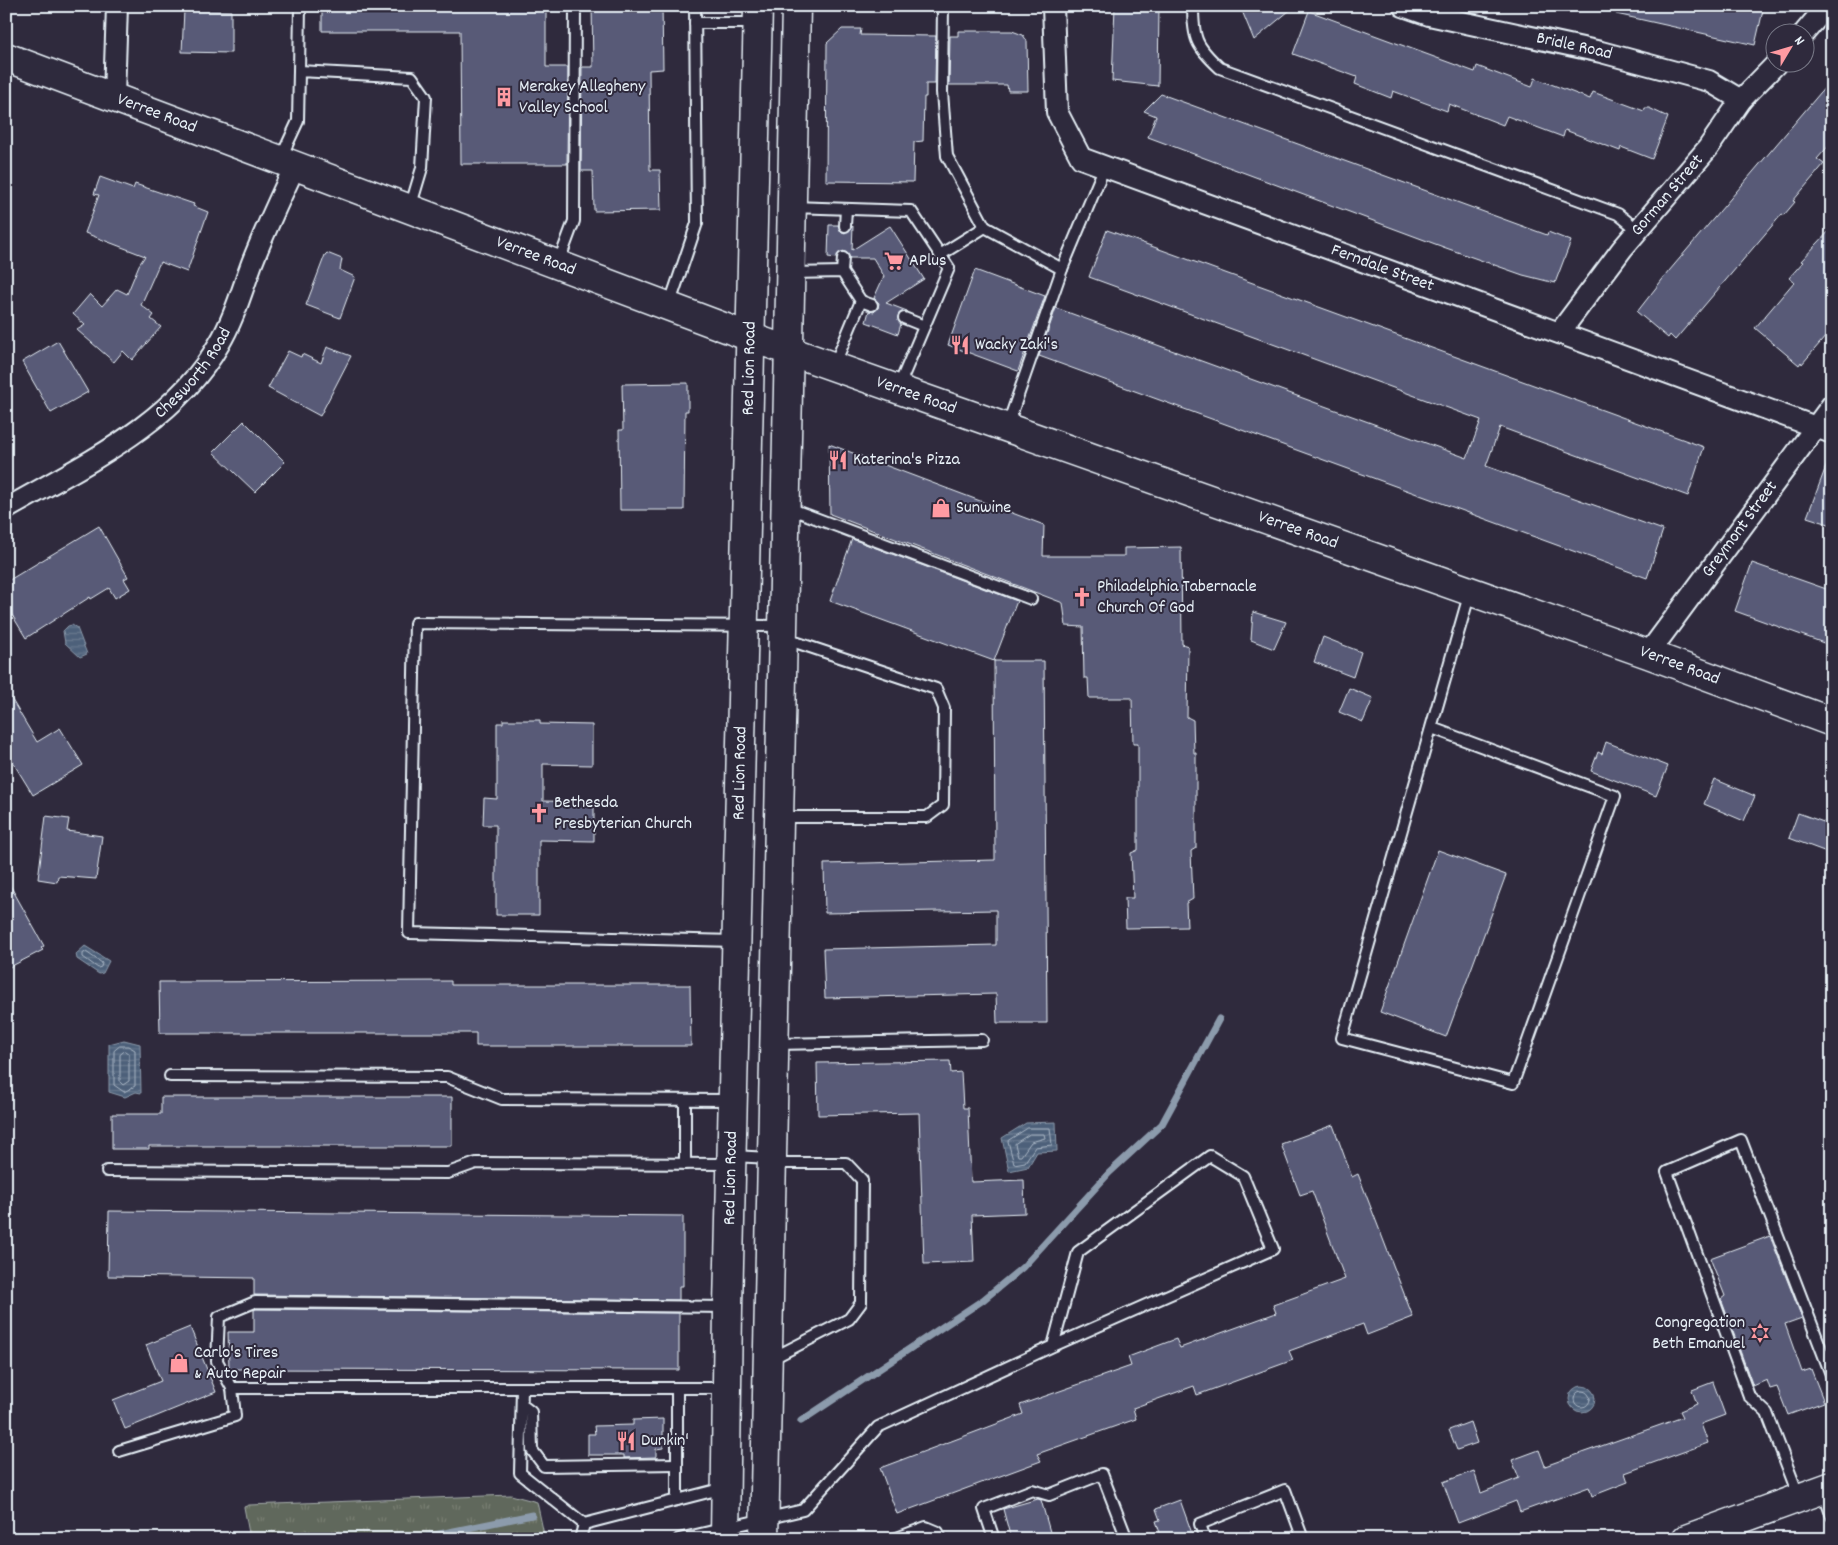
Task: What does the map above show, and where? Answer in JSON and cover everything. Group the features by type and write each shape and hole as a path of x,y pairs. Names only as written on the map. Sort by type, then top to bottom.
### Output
{"main road":[{"path":"764,1528 796,6"},
{"name":"Red Lion Road","path":"726,1532 728,1307 758,15"},
{"name":"Verree Road","path":"6,57 114,96 750,337 1648,654 1832,722"},
{"path":"744,631 783,632"},
{"path":"735,1040 774,1042"},
{"path":"1686,1539 1818,1491"}],"street":[{"path":"114,96 117,6"},
{"name":"Ferndale Street","path":"1053,6 1057,112 1080,158 1560,332 1823,430"},
{"name":"Bridle Road","path":"1403,6 1429,15 1601,52 1700,78 1742,100"},
{"path":"1813,22 1827,6"},
{"name":"Gorman Street","path":"1560,332 1638,230 1708,148 1742,100 1769,72"},
{"name":"Chesworth Road","path":"6,509 123,441 151,420 195,378 219,345 229,324 269,223 288,163"},
{"name":"Greymont Street","path":"1648,654 1823,430 1832,405"}],"lane":[{"path":"288,163 298,121 300,6"},
{"path":"558,265 574,221 575,6"},
{"path":"669,306 697,223 695,6"},
{"path":"943,6 942,92 947,156 985,227 1062,269"},
{"path":"1194,6 1193,30 1202,51 1220,68 1618,214 1638,230"},
{"path":"695,22 758,15"},
{"path":"299,71 412,77 426,97 422,168 409,209"},
{"path":"1007,428 1062,269 1105,166"},
{"path":"792,207 911,210 949,268 898,389"},
{"path":"845,226 846,209"},
{"path":"940,255 985,227"},
{"path":"843,258 842,272 861,301 872,305"},
{"path":"790,273 842,272"},
{"path":"834,367 861,301"},
{"path":"904,318 924,326"},
{"path":"786,506 1031,599"},
{"path":"1432,728 1615,796 1513,1084 1342,1038 1470,592"},
{"path":"737,941 409,933 415,623 744,631"},
{"path":"779,817 927,817 943,804 944,708 936,690 783,632"},
{"path":"774,1042 982,1040"},
{"path":"170,1076 447,1077 502,1099 734,1100"},
{"path":"685,1164 686,1100"},
{"path":"1832,1377 1741,1140 1667,1172 1749,1396 1767,1413 1818,1491 1832,1516"},
{"path":"678,1539 764,1528 802,1510 878,1427 1053,1346 1273,1250 1243,1176 1210,1156 1078,1252 1053,1346"},
{"path":"107,1172 448,1173 476,1163 685,1164 732,1160 846,1162 862,1180 861,1303 849,1319 768,1360"},
{"path":"119,1451 236,1416 232,1388 217,1361 219,1317 255,1302 728,1307"},
{"path":"232,1388 727,1388"},
{"path":"522,1388 520,1473 584,1524"},
{"path":"676,1388 678,1500"},
{"path":"1832,1389 1832,1423"},
{"path":"522,1405 531,1412 532,1450 544,1466 677,1464"},
{"path":"994,1539 984,1509 1032,1490 1049,1495 1102,1474 1127,1539"},
{"path":"584,1524 726,1488"},
{"path":"1205,1539 1200,1524 1285,1490 1303,1539"},
{"path":"580,1539 584,1524"},
{"path":"894,1539 926,1527 938,1532 940,1539"}],"green space":[{"path":"511,1495 537,1502 545,1539 214,1539 249,1533 244,1507 249,1505"}],"water":[{"path":"72,625 77,628 87,654 80,657 65,643 63,631"},
{"path":"85,946 109,961 103,973 99,974 77,959 76,954"},
{"path":"124,1040 140,1044 141,1093 136,1092 125,1097 109,1092 109,1044"},
{"path":"1056,1122 1057,1151 1037,1152 1028,1167 1009,1171 1002,1138 1026,1123"},
{"path":"1582,1386 1591,1390 1595,1399 1591,1408 1582,1412 1573,1408 1569,1399 1573,1390"}],"building":[{"name":"Merakey Allegheny Valley School","path":"322,6 546,6 546,67 568,67 567,164 461,164 460,31 322,31"},
{"path":"592,6 662,6 663,69 649,70 650,170 660,170 661,210 594,211 593,171 581,171 582,67 593,67"},
{"path":"1115,6 1159,6 1158,86 1112,81"},
{"path":"1240,6 1295,6 1254,40"},
{"path":"1617,6 1764,6 1755,45 1616,14"},
{"path":"184,10 231,11 231,53 182,52"},
{"path":"1309,11 1475,72 1477,66 1532,87 1535,78 1590,99 1593,92 1644,111 1645,108 1649,108 1668,117 1652,159 1621,147 1620,151 1565,130 1563,137 1507,116 1503,125 1449,104 1447,111 1393,91 1391,98 1355,84 1357,77 1293,54"},
{"path":"842,29 861,29 860,35 936,36 935,84 926,84 923,141 914,142 913,182 826,181 827,43"},
{"path":"958,31 1012,31 1023,35 1027,41 1028,91 1008,91 1007,85 949,85 950,36 958,36"},
{"path":"1832,79 1832,142 1817,159 1824,164 1793,201 1795,202 1784,215 1782,214 1675,340 1670,335 1668,338 1637,312 1669,271"},
{"path":"1161,94 1547,235 1548,232 1571,241 1555,283 1523,275 1446,248 1148,137 1156,116 1144,111"},
{"path":"100,177 133,189 135,184 194,204 193,206 208,212 187,272 160,262 141,305 154,315 151,319 161,327 132,360 123,351 114,362 77,330 85,325 73,314 90,294 102,306 117,289 127,294 139,265 145,256 85,233 99,195 94,194"},
{"path":"829,225 838,225 841,231 845,233 853,226 852,250 890,226 924,279 886,303 907,311 898,316 901,324 898,334 866,322 869,311 874,312 878,308 879,303 874,298 884,276 873,258 850,258 843,251 836,258 828,257"},
{"path":"1832,228 1832,329 1802,364 1801,362 1799,365 1755,328 1794,282 1789,278 1803,262 1801,261"},
{"path":"1107,230 1704,447 1688,496 1500,427 1486,466 1663,530 1647,578 1039,356 1056,308 1467,458 1481,420 1089,277"},
{"path":"327,253 342,259 340,270 355,277 340,318 306,305"},
{"path":"975,270 1045,296 1018,371 948,345"},
{"path":"58,341 88,392 51,413 22,362"},
{"path":"327,347 351,356 320,416 268,388 288,351 301,357 302,354 321,363"},
{"path":"688,383 688,411 685,411 684,510 620,510 619,430 623,430 622,384"},
{"path":"244,421 285,462 255,492 213,452"},
{"path":"829,444 1044,525 1043,556 1124,556 1124,548 1181,547 1182,644 1188,646 1187,717 1193,720 1194,753 1196,753 1196,848 1191,851 1193,899 1186,903 1187,927 1126,928 1125,898 1133,898 1131,853 1138,850 1138,744 1133,744 1132,698 1089,698 1088,678 1084,678 1083,627 1066,626 1063,603 830,514"},
{"path":"1830,456 1832,456 1832,525 1807,517"},
{"path":"99,526 128,577 124,579 130,589 115,598 109,588 91,599 90,597 26,638 6,605 6,582"},
{"path":"852,539 1017,601 994,661 830,601"},
{"path":"1752,563 1832,591 1832,646 1735,611"},
{"path":"1253,612 1286,622 1274,649 1251,640"},
{"path":"1323,637 1361,652 1353,677 1314,662"},
{"path":"994,661 1044,661 1047,1023 997,1023 996,994 825,998 823,949 996,945 996,910 825,913 824,864 995,860"},
{"path":"1349,688 1373,698 1363,722 1339,712"},
{"path":"6,690 37,742 60,728 83,765 33,795 6,751"},
{"name":"Bethesda Presbyterian Church","path":"503,720 540,720 540,724 592,725 592,765 543,764 543,801 594,802 594,841 539,840 539,915 496,915 496,825 483,825 484,798 497,799 497,723 503,723"},
{"path":"1606,742 1668,766 1656,796 1591,771 1598,752 1602,754"},
{"path":"1714,779 1755,796 1744,821 1704,804"},
{"path":"1798,813 1832,825 1832,854 1789,838"},
{"path":"46,816 69,819 67,831 102,836 96,879 58,876 57,882 38,879"},
{"path":"1438,850 1506,875 1446,1037 1380,1012"},
{"path":"6,878 44,946 41,948 43,950 6,969"},
{"path":"451,981 451,985 690,985 691,1046 476,1046 476,1033 160,1033 159,982"},
{"path":"950,1061 951,1073 961,1072 963,1108 968,1108 971,1182 1024,1180 1025,1213 972,1215 974,1262 924,1264 919,1113 818,1115 817,1063"},
{"path":"161,1097 452,1097 452,1146 149,1146 149,1149 112,1149 112,1114 161,1114"},
{"path":"1333,1125 1352,1177 1358,1174 1413,1317 1367,1335 1363,1324 1289,1351 1293,1360 1197,1395 1194,1386 1133,1408 1136,1419 1037,1454 1041,1461 897,1514 880,1468 1023,1414 1020,1405 1131,1366 1128,1357 1176,1339 1180,1348 1276,1313 1273,1305 1345,1279 1312,1191 1300,1195 1281,1144"},
{"path":"109,1211 683,1216 683,1286 679,1286 679,1300 254,1295 254,1278 108,1276"},
{"name":"Congregation Beth Emanuel","path":"1770,1236 1802,1318 1785,1324 1802,1372 1811,1369 1824,1402 1788,1415 1777,1387 1770,1389 1767,1380 1753,1386 1721,1299 1725,1296 1710,1258"},
{"path":"254,1310 679,1313 679,1370 229,1369 228,1332 254,1332"},
{"name":"Carlo's Tires & Auto Repair","path":"190,1327 216,1392 125,1429 113,1400 161,1381 146,1345"},
{"path":"1713,1382 1725,1415 1701,1424 1708,1443 1625,1473 1628,1482 1592,1496 1589,1487 1520,1512 1516,1501 1458,1523 1443,1482 1474,1471 1481,1493 1519,1478 1512,1460 1539,1450 1545,1466 1683,1417 1680,1411 1697,1404 1692,1390"},
{"name":"Dunkin'","path":"663,1419 663,1448 656,1449 656,1457 624,1458 624,1455 588,1455 588,1434 595,1434 594,1426 633,1425 633,1420"},
{"path":"1470,1422 1477,1443 1457,1450 1449,1430"},
{"path":"1038,1499 1041,1500 1052,1539 1011,1539 1003,1509"},
{"path":"1180,1500 1194,1539 1162,1539 1156,1521 1160,1520 1156,1509"}],"waterway":[{"path":"801,1421 983,1300 1023,1267 1109,1173 1162,1124 1219,1019"},
{"path":"415,1539 532,1515"}],"place":[{"name":"Merakey Allegheny Valley School","path":"504,97"},
{"name":"APlus","path":"894,261"},
{"name":"Wacky Zaki's","path":"960,345"},
{"name":"Katerina's Pizza","path":"838,460"},
{"name":"Sunwine","path":"941,508"},
{"name":"Philadelphia Tabernacle Church Of God","path":"1082,597"},
{"name":"Bethesda Presbyterian Church","path":"539,813"},
{"name":"Congregation Beth Emanuel","path":"1760,1333"},
{"name":"Carlo's Tires & Auto Repair","path":"179,1363"},
{"name":"Dunkin'","path":"626,1441"}]}
